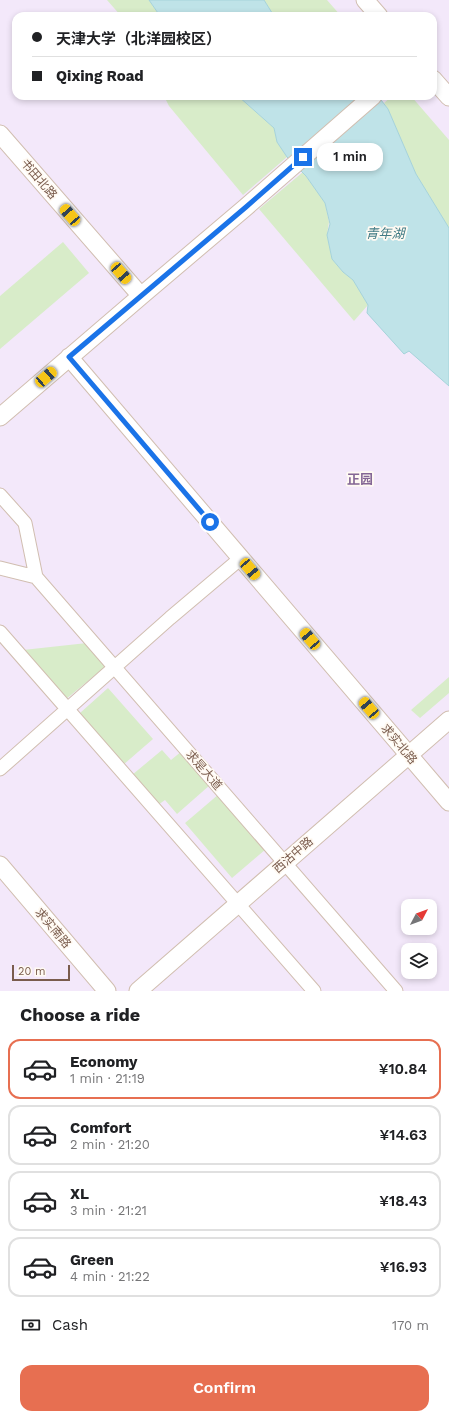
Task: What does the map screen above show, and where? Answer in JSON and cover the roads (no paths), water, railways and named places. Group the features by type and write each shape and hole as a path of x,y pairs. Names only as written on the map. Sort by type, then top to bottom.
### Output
{"street":[{"path":"365,0 375,12"},
{"path":"437,84 449,97"},
{"path":"0,417 280,178 368,100"},
{"name":"书田北路","path":"0,134 141,296"},
{"name":"求实北路","path":"69,357 449,802"},
{"path":"0,495 24,523 36,577 0,568"},
{"path":"0,769 241,558"},
{"name":"求是大道","path":"36,577 396,991"},
{"path":"0,632 314,991"},
{"name":"西沽中路","path":"138,991 449,720"},
{"name":"求实南路","path":"0,865 107,991"}],"water":[{"path":"149,0 264,0 272,12 157,12"},
{"name":"青年湖","path":"242,100 381,100 388,109 416,174 449,228 449,386 409,351 404,354 367,313 368,305 353,280 343,272 332,259 327,235 330,224 325,203 306,176 287,157 277,142 274,128"}],"district":[{"name":"正园","path":"360,479"}]}
